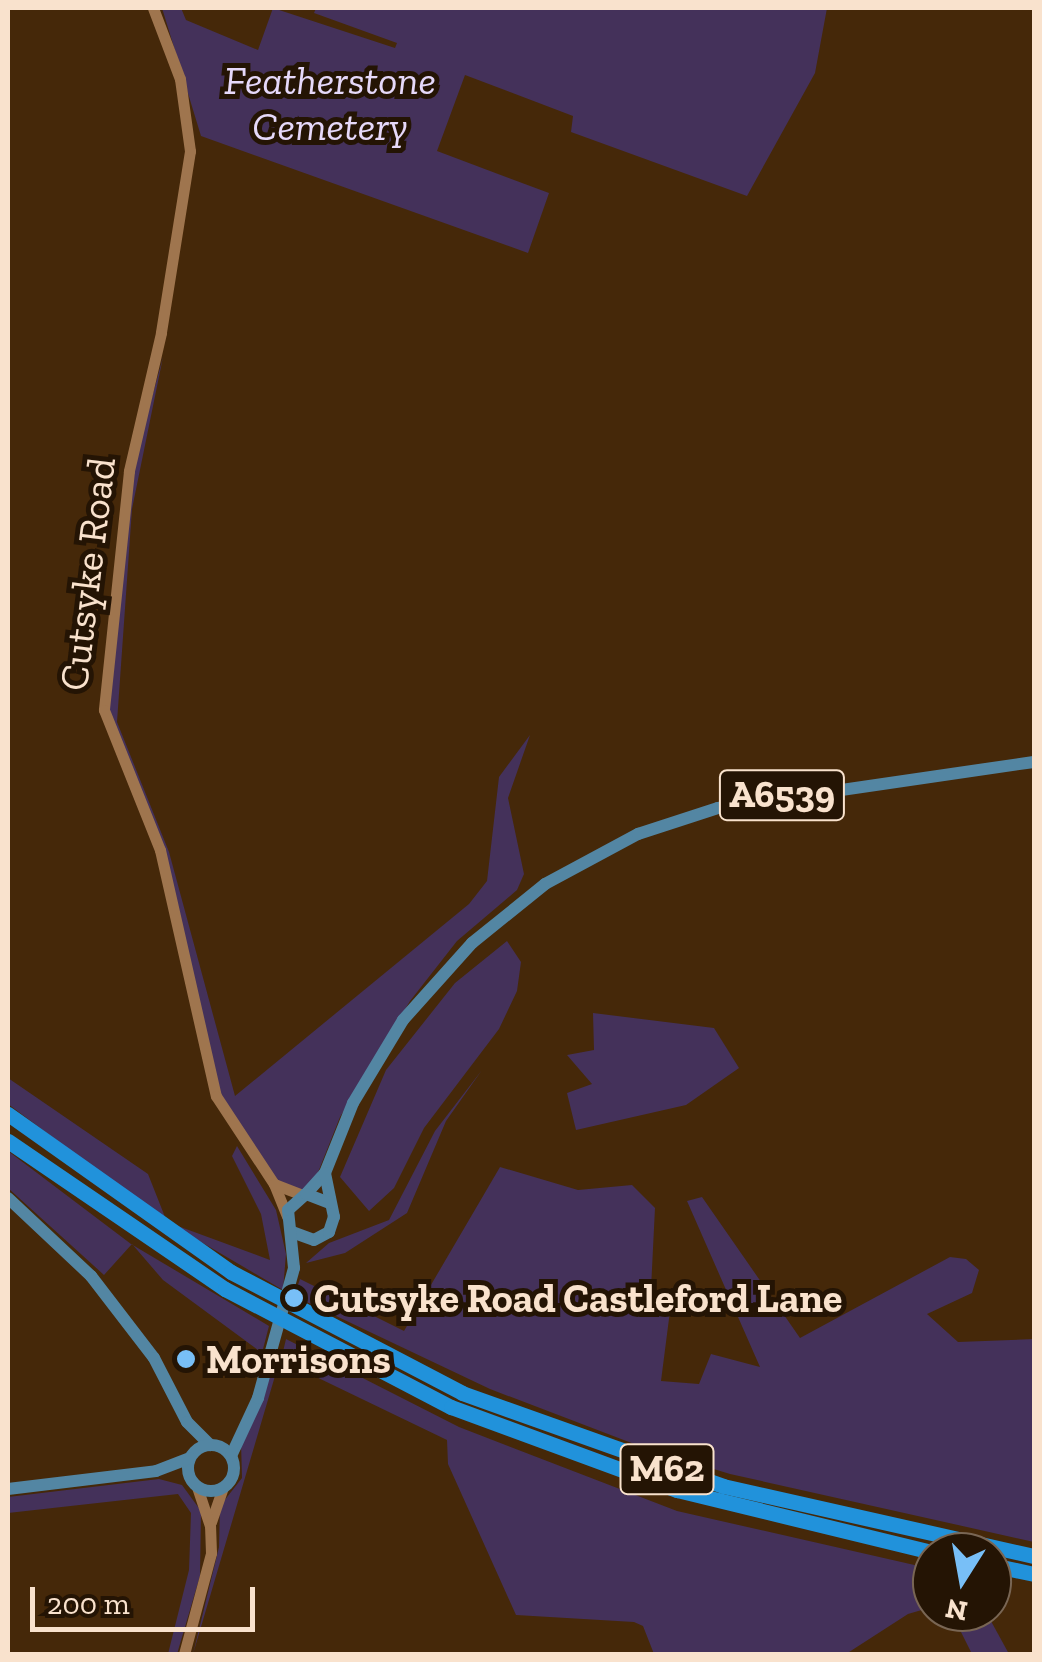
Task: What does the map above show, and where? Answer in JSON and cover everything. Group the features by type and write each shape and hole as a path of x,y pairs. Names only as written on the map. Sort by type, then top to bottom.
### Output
{"highway":[{"name":"M62","path":"8,1114 264,1291 462,1393 627,1456 809,1508 1034,1556"},
{"name":"M62","path":"8,1141 255,1306 451,1407 569,1454 737,1507 912,1547"}],"main road":[{"name":"Cutsyke Road","path":"153,8 180,79 190,151 161,333 129,472 104,710 160,850 216,1096 274,1184 287,1218"},
{"name":"A6539","path":"304,1194 325,1173 353,1102 403,1020 472,942 545,884 638,834 718,808 1034,762"},
{"name":"A6539","path":"325,1173 329,1203"},
{"path":"274,1184 329,1203 334,1222 294,1268"},
{"path":"184,1654 210,1562 210,1526 223,1488 234,1474 230,1456 246,1420 294,1268 292,1232 287,1218 304,1194"},
{"path":"8,1198 78,1260 127,1320 187,1422 211,1445 230,1456"},
{"path":"292,1232 320,1239"},
{"path":"8,1489 156,1472 191,1457 246,1420"},
{"path":"187,1422 194,1483 210,1526"},
{"path":"156,1472 223,1488"}],"green space":[{"name":"Featherstone Cemetery","path":"162,8 181,8 186,20 258,50 273,8 395,48 397,43 314,13 316,8 827,8 815,73 747,196 571,132 573,116 465,75 437,151 549,193 528,253 201,136"},
{"path":"163,357 132,509 117,722 169,852 235,1096 469,904 487,881 499,777 530,735 508,798 524,874 517,890 457,941 410,1001 340,1117 315,1180 303,1191 282,1188 218,1094 159,841 108,720 132,470"},
{"path":"507,941 521,962 517,991 499,1029 424,1128 394,1188 369,1211 340,1177 386,1070 455,983"},
{"path":"593,1013 714,1028 739,1068 686,1105 576,1130 567,1093 592,1084 567,1055 594,1050"},
{"path":"482,1070 446,1121 407,1213 345,1253 306,1263 329,1243 389,1220 435,1131"},
{"path":"8,1078 148,1174 167,1222 8,1104"},
{"path":"237,1146 276,1210 286,1254 283,1290 167,1222 270,1260 261,1214 232,1156"},
{"path":"8,1151 132,1244 104,1275 8,1188"},
{"path":"500,1167 578,1190 632,1185 655,1208 651,1289 670,1311 661,1381 699,1384 711,1354 760,1367 687,1201 702,1197 800,1338 950,1257 966,1259 979,1270 972,1293 927,1314 958,1342 1034,1339 1034,1542 1012,1537 1012,1532 989,1532 730,1474 642,1447 490,1389 294,1296 300,1279 404,1331"},
{"path":"133,1245 269,1326 262,1353 163,1280"},
{"path":"286,1339 459,1427 677,1511 912,1564 912,1613 846,1654 654,1654 643,1626 634,1622 516,1615 448,1464 447,1440 281,1360"},
{"path":"270,1373 275,1376 193,1654 219,1547 220,1506 242,1478 241,1443"},
{"path":"159,1479 182,1485 201,1511 200,1576 177,1654 168,1654 189,1570 191,1513 178,1494 8,1513 8,1497"},
{"path":"961,1632 997,1632 1009,1654 972,1654"}],"place":[{"name":"Cutsyke Road Castleford Lane","path":"294,1298"},
{"name":"Morrisons","path":"186,1359"}]}
